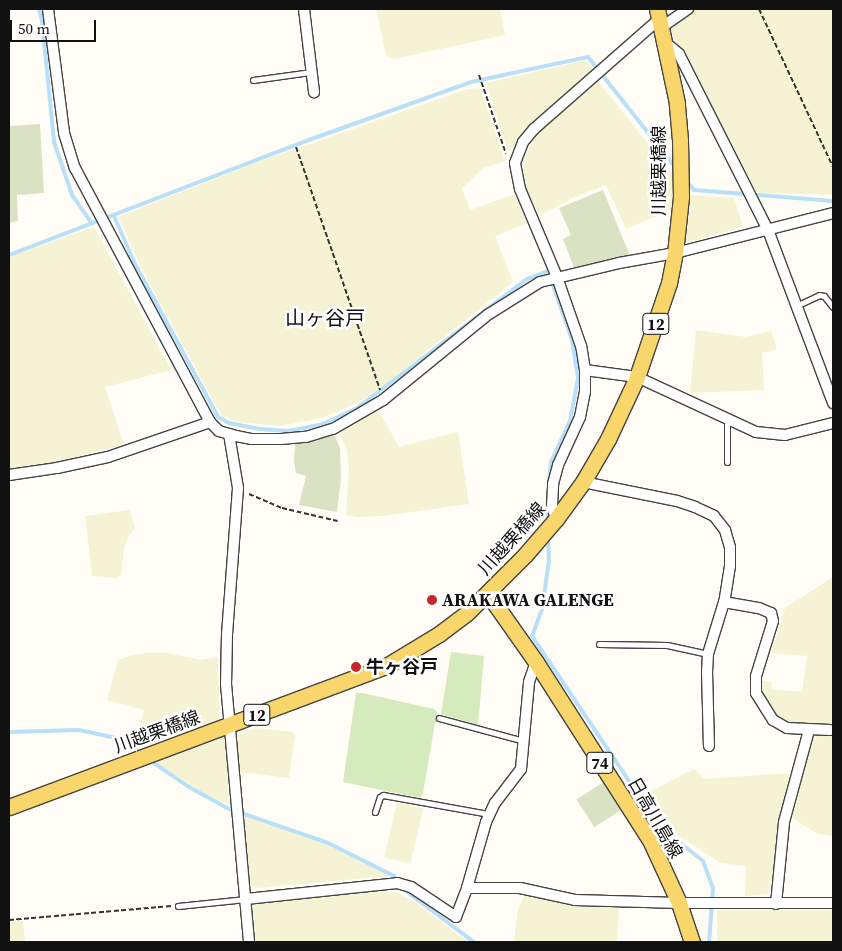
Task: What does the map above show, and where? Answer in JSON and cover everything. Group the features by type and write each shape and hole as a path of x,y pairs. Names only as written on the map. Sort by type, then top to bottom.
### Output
{"main road":[{"name":"川越栗橋線","path":"9,807 388,664 440,634 488,594 556,519 584,482 608,439 637,377 669,283 675,253 681,197 680,140 677,103 660,18"},
{"name":"日高川島線","path":"488,594 536,662 651,842 679,904 692,942"}],"street":[{"path":"48,9 64,133 75,168 210,422 219,431 229,434 251,439 306,437 333,429 383,400 488,314 540,282 675,253 833,214"},
{"path":"304,9 314,92"},
{"path":"556,519 552,506 553,484 558,465 580,417 586,392 585,370 581,346 557,277 520,189 515,163 523,142 534,129 660,18 688,9"},
{"path":"666,43 678,54 768,230 798,305 833,403"},
{"path":"585,370 637,377 756,432 785,434 833,423"},
{"path":"9,475 57,468 108,457 210,422"},
{"path":"229,434 238,488 225,656 229,725 249,942"},
{"path":"584,482 677,501 714,516 725,530 730,547 730,566 724,602 708,654 709,746"},
{"path":"724,602 759,608 771,613 772,622 756,676 756,693 773,720 787,728 830,730"},
{"path":"246,899 397,883 409,886 456,917 489,814 521,769 529,682 536,662"},
{"path":"776,904 784,822 808,730"},
{"path":"466,888 520,888 575,900 679,904 833,903"}],"lane":[{"path":"254,80 312,72"},
{"path":"798,305 819,295 824,296 833,308"},
{"path":"727,420 727,462"},
{"path":"599,644 667,645 708,654"},
{"path":"439,718 524,741"},
{"path":"375,812 380,797 383,795 489,814"},
{"path":"178,906 246,899"}],"path":[{"path":"759,9 833,166"},
{"path":"479,75 505,153 515,163"},
{"path":"296,147 383,400"},
{"path":"238,488 282,508 338,521"},
{"path":"9,920 178,906"}],"shaded area":[{"path":"376,9 500,9 505,35 394,59 386,55"},
{"path":"695,9 833,9 833,195 761,193 756,191 669,29"},
{"path":"586,60 593,68 573,89 532,123 516,149 508,151 486,83"},
{"path":"597,80 675,177 673,209 626,229 606,185 572,198 540,216 525,188 524,168 527,150 541,130"},
{"path":"480,88 505,161 483,168 462,188 470,210 515,194 527,223 495,236 513,282 387,383 357,403 322,418 279,426 239,422 221,415 143,271 118,217 255,163 468,89"},
{"path":"686,195 734,198 743,227 689,242 683,241"},
{"path":"94,227 171,370 105,387 124,445 52,463 9,468 9,257"},
{"path":"696,330 746,337 771,331 777,349 762,353 764,390 690,393"},
{"path":"375,410 379,411 399,447 458,432 469,504 383,516 358,517 346,515 349,468 347,450 338,431"},
{"path":"130,510 135,528 128,537 124,548 121,575 117,578 92,576 85,516"},
{"path":"833,577 833,725 792,723 779,719 765,700 761,690 762,681 772,682 771,689 802,692 807,656 771,653 785,608"},
{"path":"167,653 201,660 218,657 220,720 140,748 135,744 144,710 107,700 118,660 132,655"},
{"path":"833,725 833,836 818,834 792,818 813,737 832,734"},
{"path":"257,728 293,732 295,736 289,778 239,772 237,769 235,735"},
{"path":"223,737 226,742 229,805 202,792 156,762 157,760"},
{"path":"695,770 704,779 790,773 769,894 745,896 746,866 720,863 665,826 647,803 651,791"},
{"path":"397,802 423,808 410,864 384,858"},
{"path":"243,816 327,845 389,876 257,888 250,885"},
{"path":"376,891 396,892 416,903 468,942 254,942 251,907 257,902"},
{"path":"525,895 576,906 619,908 617,942 514,942 518,908"},
{"path":"717,910 833,910 833,942 717,942"},
{"path":"23,921 25,942 9,942 9,922"}],"green space":[{"path":"40,124 44,193 17,195 18,221 9,223 9,126"},
{"path":"603,190 630,256 574,268 563,239 571,235 559,208"},
{"path":"334,434 340,448 341,479 337,512 299,505 306,476 296,473 294,461 295,442"},
{"path":"451,652 484,656 478,725 441,714"},
{"path":"356,693 434,709 437,712 423,793 420,798 343,782"},
{"path":"605,781 623,809 594,827 576,800"}],"waterway":[{"path":"39,9 42,21 54,142 72,195 92,224"},
{"path":"9,255 306,141 471,82 588,57 676,168"},
{"path":"685,179 694,190 833,201"},
{"path":"114,216 134,262 218,417 229,423 260,429 288,431 323,424 357,408 527,279 548,271 572,340 578,378 570,421 551,462 549,481"},
{"path":"548,505 548,521"},
{"path":"548,535 549,560 542,609 532,636 651,814 669,834 703,861 713,888 709,942"},
{"path":"9,732 79,730 126,740 141,753"},
{"path":"148,759 189,787 227,808 328,843 394,876 398,882"},
{"path":"402,888 474,942"}],"place":[{"name":"ARAKAWA GALENGE","path":"432,600"},
{"name":"牛ヶ谷戸","path":"356,667"}],"district":[{"name":"山ヶ谷戸","path":"325,318"}]}
